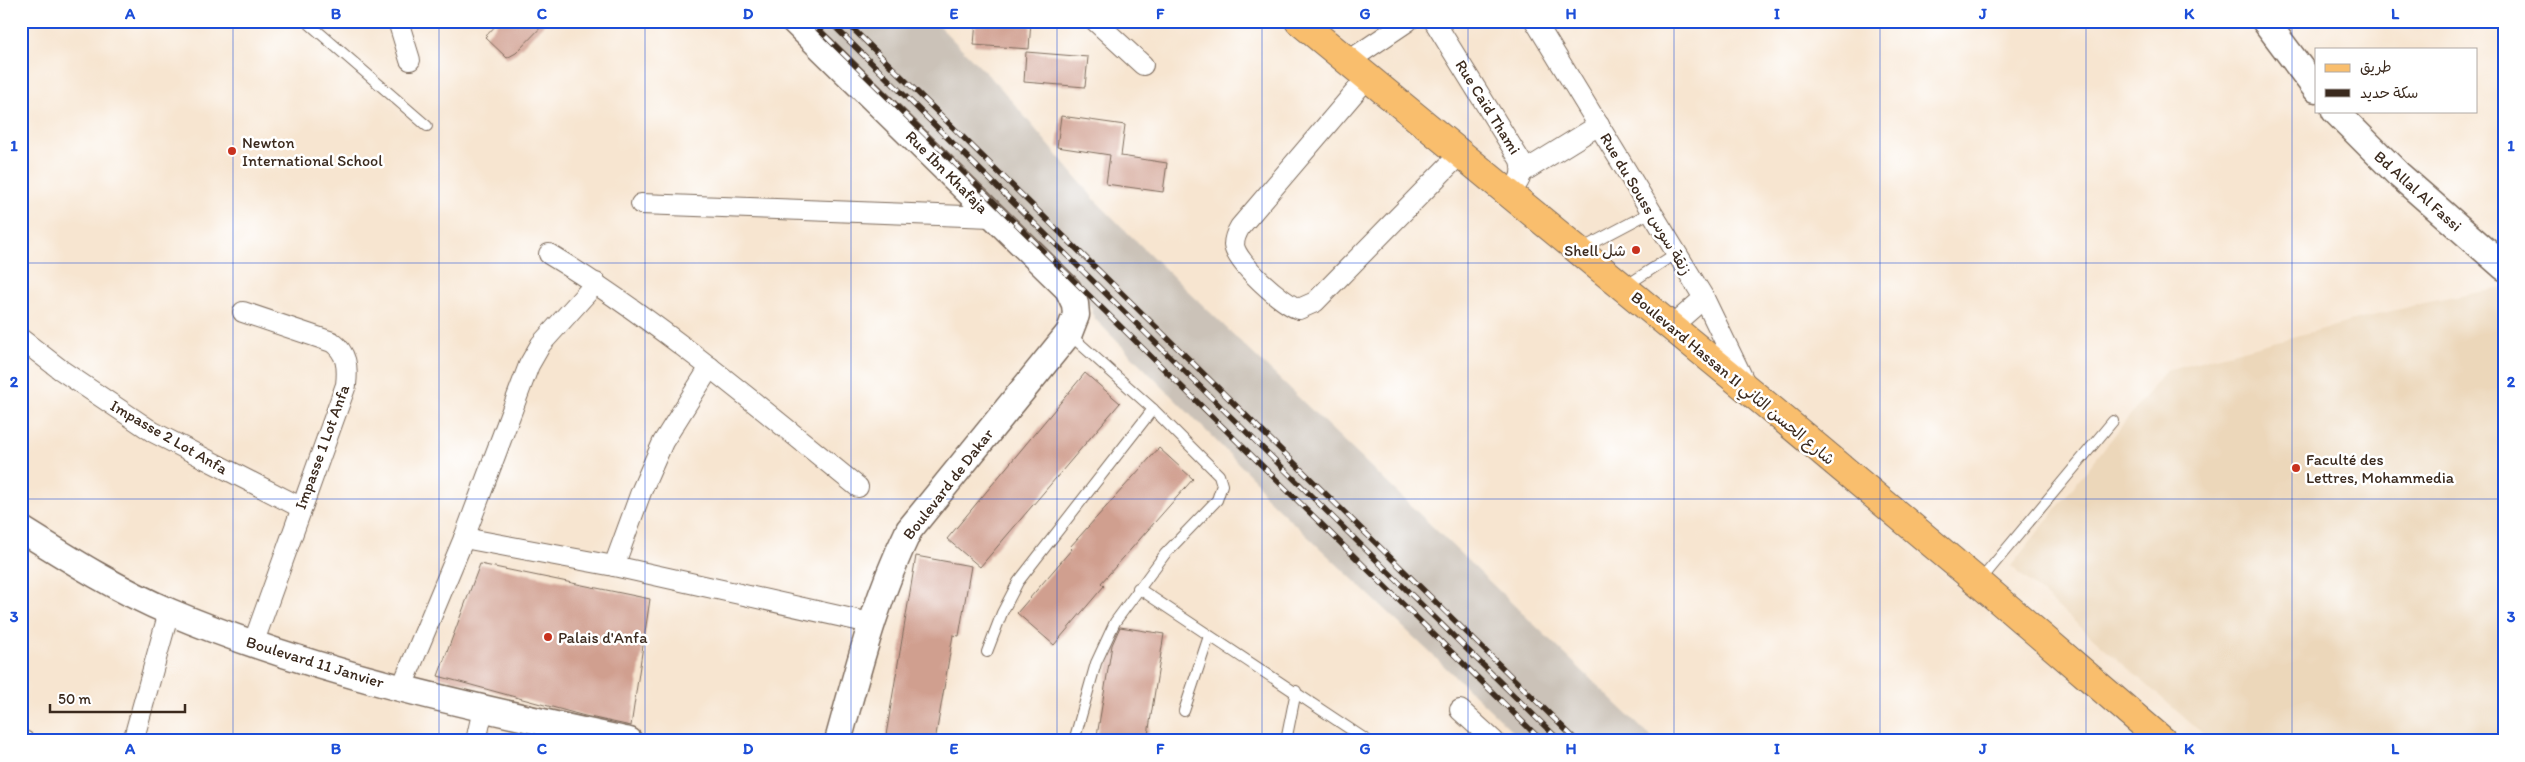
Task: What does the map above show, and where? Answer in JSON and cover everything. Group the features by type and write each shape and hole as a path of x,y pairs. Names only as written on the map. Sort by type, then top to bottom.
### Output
{"main road":[{"name":"Boulevard Hassan II شارع الحسن الثاني","path":"1299,21 1460,154 1516,183 1578,251 1624,287 1978,582 2162,741"}],"street":[{"path":"398,21 410,60"},
{"name":"Rue Ibn Khafaja","path":"794,21 1070,292 1076,315 1068,333"},
{"path":"1095,21 1143,65"},
{"path":"1320,21 1350,64"},
{"path":"1408,21 1350,64 1240,227 1234,245 1244,264 1283,301 1300,309 1315,302 1460,154"},
{"name":"Rue Caïd Thami","path":"1434,21 1520,160 1516,183"},
{"name":"Rue du Souss زنقة سوس","path":"1535,21 1704,298 1748,391"},
{"path":"2265,21 2315,88"},
{"name":"Bd Allal Al Fassi","path":"2336,112 2398,174 2504,267"},
{"path":"1516,183 1599,125"},
{"path":"640,204 992,217"},
{"path":"549,254 596,283 710,367 858,487"},
{"path":"401,689 464,538 529,365 541,344 596,283"},
{"path":"1671,327 1704,298"},
{"name":"Impasse 1 Lot Anfa","path":"243,312 332,342 339,347 348,366 346,385 300,507 253,644"},
{"name":"Boulevard de Dakar","path":"838,741 870,623 894,560 909,530 1068,333"},
{"name":"Impasse 2 Lot Anfa","path":"21,338 61,370 153,432 300,507"},
{"path":"614,566 641,492 663,442 710,367"},
{"name":"Boulevard 11 Janvier","path":"21,529 125,591 169,612 253,644 401,689 628,741"},
{"path":"464,538 614,566 870,623"},
{"path":"132,741 169,612"},
{"path":"476,741 484,709"},
{"path":"1460,710 1494,741"}],"lane":[{"path":"306,21 426,126"},
{"path":"1578,251 1651,212"},
{"path":"1624,287 1676,254"},
{"path":"1068,333 1154,409 1220,475 1222,485 1217,500 1164,554 1115,622 1096,663 1074,741"},
{"path":"987,652 1002,613 1018,582 1154,409"},
{"path":"1978,582 2113,421"},
{"path":"1138,588 1296,691 1368,741"},
{"path":"1184,711 1209,636"},
{"path":"1286,741 1296,691"}],"shaded area":[{"path":"802,21 934,21 999,86 1096,201 1132,237 1655,741 1523,741 1265,496 1257,482 1094,318 1091,307"},
{"name":"Faculté des Lettres, Mohammedia","path":"2502,288 2504,291 2504,741 2211,741 2011,566 2166,370 2419,304"}],"building":[{"path":"500,21 547,21 516,53 507,58 485,37"},
{"path":"976,21 1031,21 1029,49 974,45"},
{"path":"1026,52 1088,57 1085,87 1024,82"},
{"path":"1061,116 1125,125 1121,156 1167,163 1163,192 1106,184 1110,155 1057,147"},
{"path":"1085,373 1120,403 980,567 947,539"},
{"path":"1159,448 1193,479 1101,583 1104,586 1054,645 1017,613 1072,549 1070,547"},
{"path":"916,556 971,566 959,636 953,635 935,741 885,741"},
{"name":"Palais d'Anfa","path":"480,564 650,599 631,726 585,716 438,676"},
{"path":"1120,627 1164,634 1147,741 1126,741 1097,736 1112,645"}],"railway":[{"path":"810,21 1542,741"},
{"path":"829,21 1560,741"},
{"path":"845,21 1577,741"}],"place":[{"name":"Newton International School","path":"232,151"},
{"name":"Shell شل","path":"1636,250"},
{"name":"Faculté des Lettres, Mohammedia","path":"2296,468"},
{"name":"Palais d'Anfa","path":"548,637"}]}
